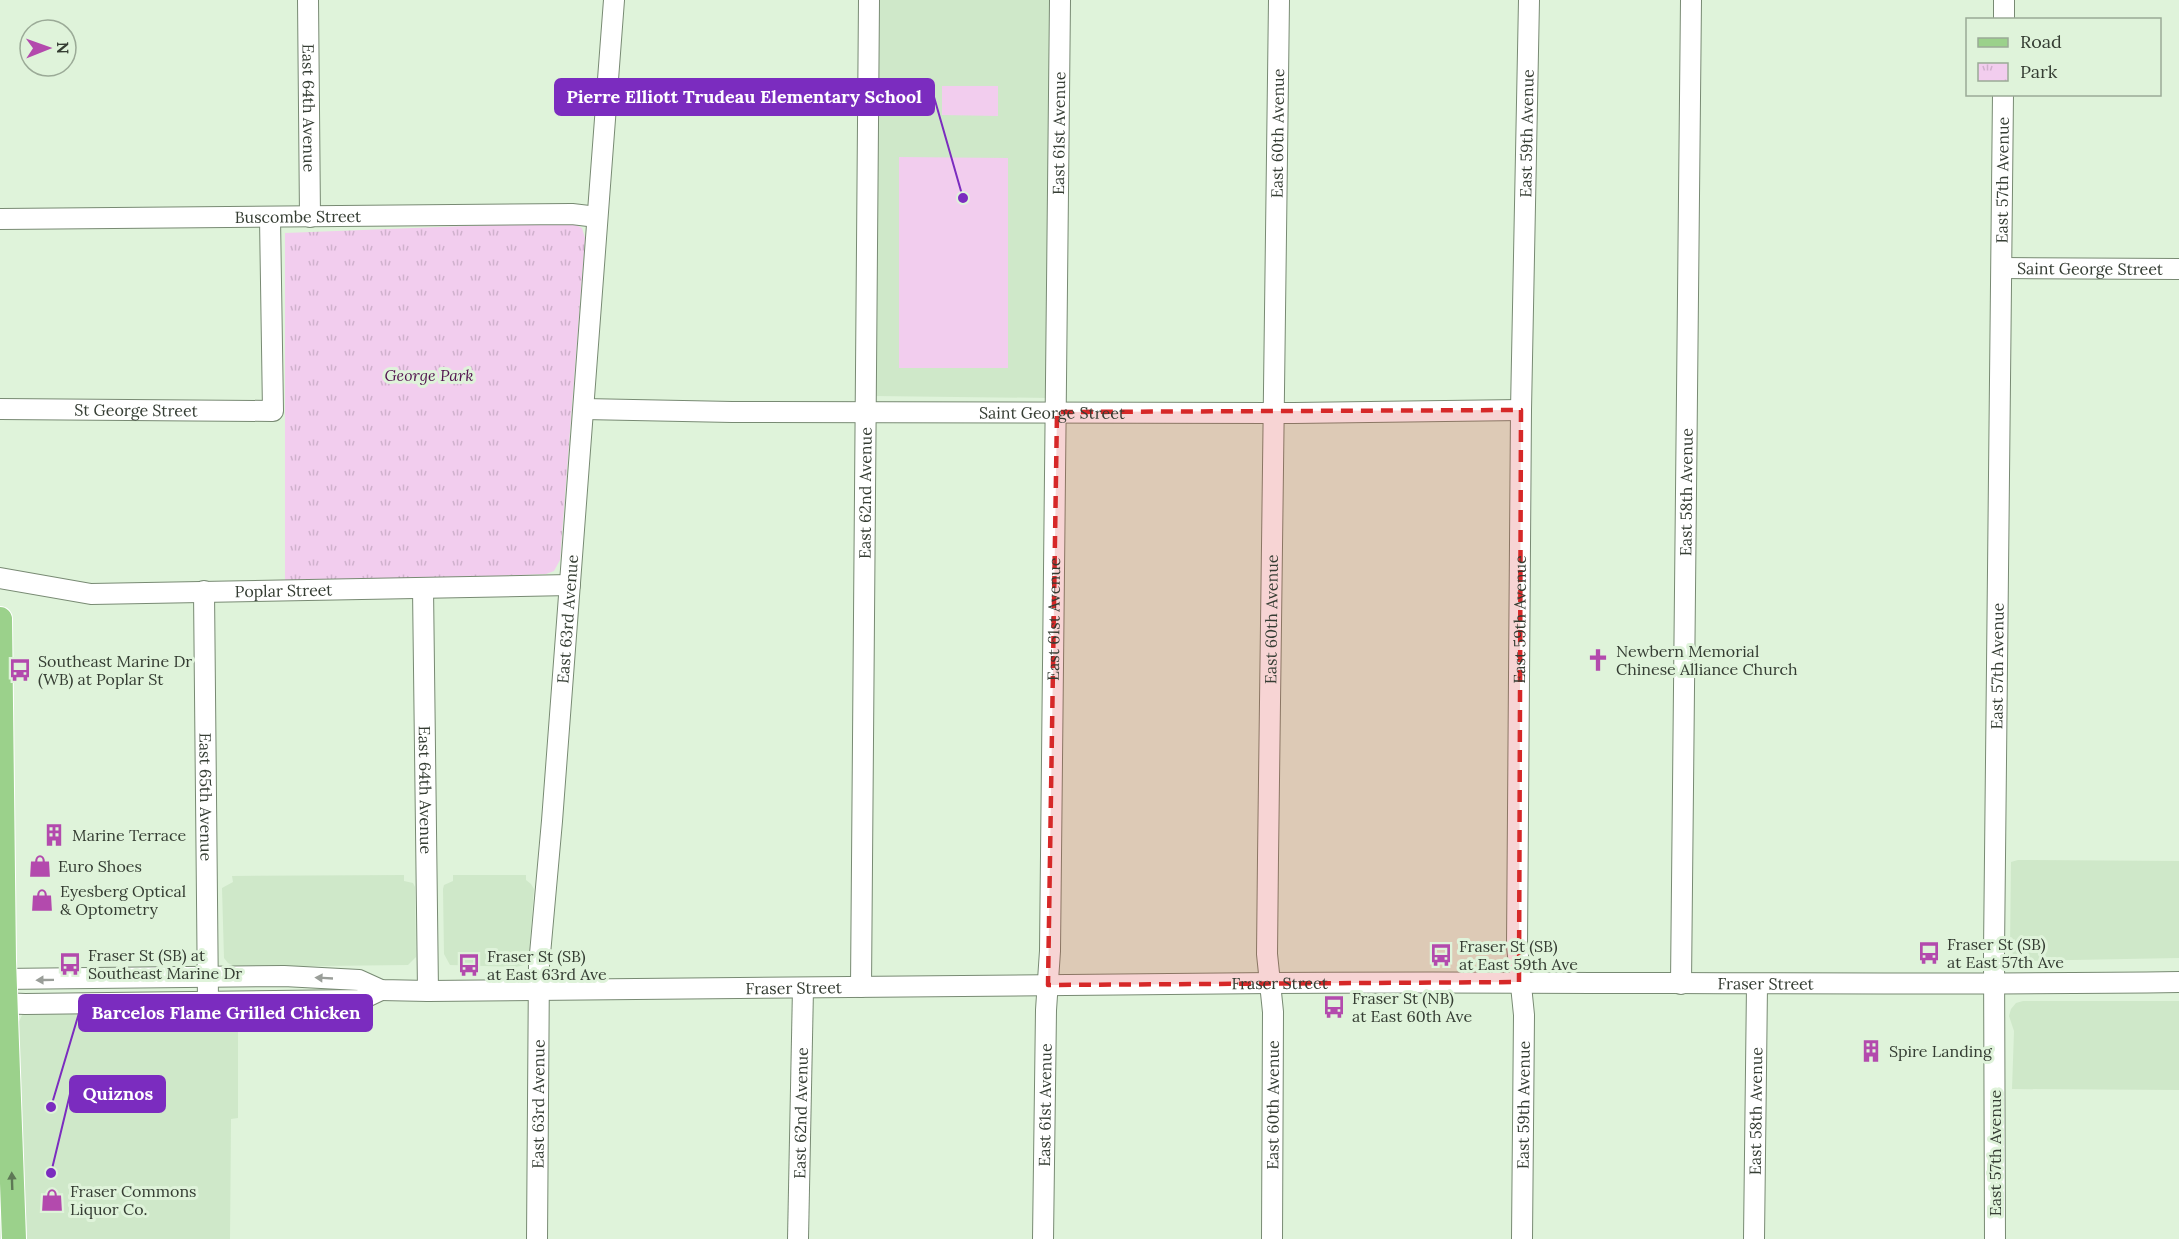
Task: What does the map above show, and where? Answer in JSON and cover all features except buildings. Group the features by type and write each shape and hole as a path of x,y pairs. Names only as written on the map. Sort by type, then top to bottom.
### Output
{"main road":[{"path":"0,619 3,1003 14,1239"}],"street":[{"name":"East 64th Avenue","path":"308,0 309,217"},
{"name":"East 63rd Avenue","path":"537,1239 539,991 614,0"},
{"name":"East 62nd Avenue","path":"861,987 869,0"},
{"name":"East 61st Avenue","path":"1043,1239 1050,951 1060,0"},
{"name":"East 60th Avenue","path":"1272,1239 1273,1012 1269,982 1268,858 1280,0"},
{"name":"East 59th Avenue","path":"1522,1239 1524,1015 1519,982 1517,935 1521,410 1529,0"},
{"name":"East 58th Avenue","path":"1681,984 1691,0"},
{"path":"2004,0 2004,18"},
{"name":"East 57th Avenue","path":"1995,1239 2003,96"},
{"name":"Buscombe Street","path":"0,219 572,214 597,217"},
{"name":"St George Street","path":"0,409 273,411 270,218"},
{"name":"Saint George Street","path":"2002,268 2179,269"},
{"name":"Saint George Street","path":"584,409 732,412 1521,410"},
{"name":"Poplar Street","path":"0,578 92,594 570,585"},
{"name":"East 64th Avenue","path":"423,588 428,991"},
{"name":"East 65th Avenue","path":"204,591 208,1002"},
{"name":"Fraser Street","path":"3,980 284,976 359,980 381,990 428,991 1269,982 1756,985 2179,982"},
{"name":"East 58th Avenue","path":"1754,1239 1756,985"},
{"name":"East 62nd Avenue","path":"798,1239 802,988"},
{"name":"Fraser Street","path":"3,1003 360,1000 381,990"}],"highlighted area":[{"path":"1521,410 1519,982 1048,985 1057,412"}],"shaded area":[{"path":"877,0 1052,0 1051,398 874,396"},
{"path":"2018,860 2179,861 2179,958 2022,961 2016,958 2010,950 2011,862"},
{"path":"404,875 404,881 413,883 415,887 416,957 408,965 236,967 224,958 222,888 233,882 232,876"},
{"path":"453,875 526,875 526,880 534,889 529,955 524,965 516,967 450,965 444,954 443,889 444,885 453,881"},
{"path":"2023,1001 2179,1001 2179,1090 2012,1089 2014,1031 2009,1016 2016,1003"},
{"path":"29,1011 238,1011 238,1118 231,1119 230,1239 27,1239 18,1024 23,1013"}],"green space":[{"path":"942,86 998,86 998,116 942,115"},
{"path":"899,157 1008,158 1008,368 899,368"},
{"name":"George Park","path":"570,222 582,228 585,238 560,560 554,571 546,574 285,584 285,233"}],"place":[{"name":"Pierre Elliott Trudeau Elementary School","path":"963,198"},
{"name":"Newbern Memorial Chinese Alliance Church","path":"1598,660"},
{"name":"Southeast Marine Dr (WB) at Poplar St","path":"20,670"},
{"name":"Marine Terrace","path":"54,835"},
{"name":"Euro Shoes","path":"40,866"},
{"name":"Eyesberg Optical & Optometry","path":"42,900"},
{"name":"Fraser St (SB) at East 57th Ave","path":"1929,953"},
{"name":"Fraser St (SB) at East 59th Ave","path":"1441,955"},
{"name":"Fraser St (SB) at Southeast Marine Dr","path":"70,964"},
{"name":"Fraser St (SB) at East 63rd Ave","path":"469,965"},
{"name":"Fraser St (NB) at East 60th Ave","path":"1334,1007"},
{"name":"Spire Landing","path":"1871,1051"},
{"name":"Barcelos Flame Grilled Chicken","path":"51,1107"},
{"name":"Quiznos","path":"51,1173"},
{"name":"Fraser Commons Liquor Co.","path":"52,1200"}]}
